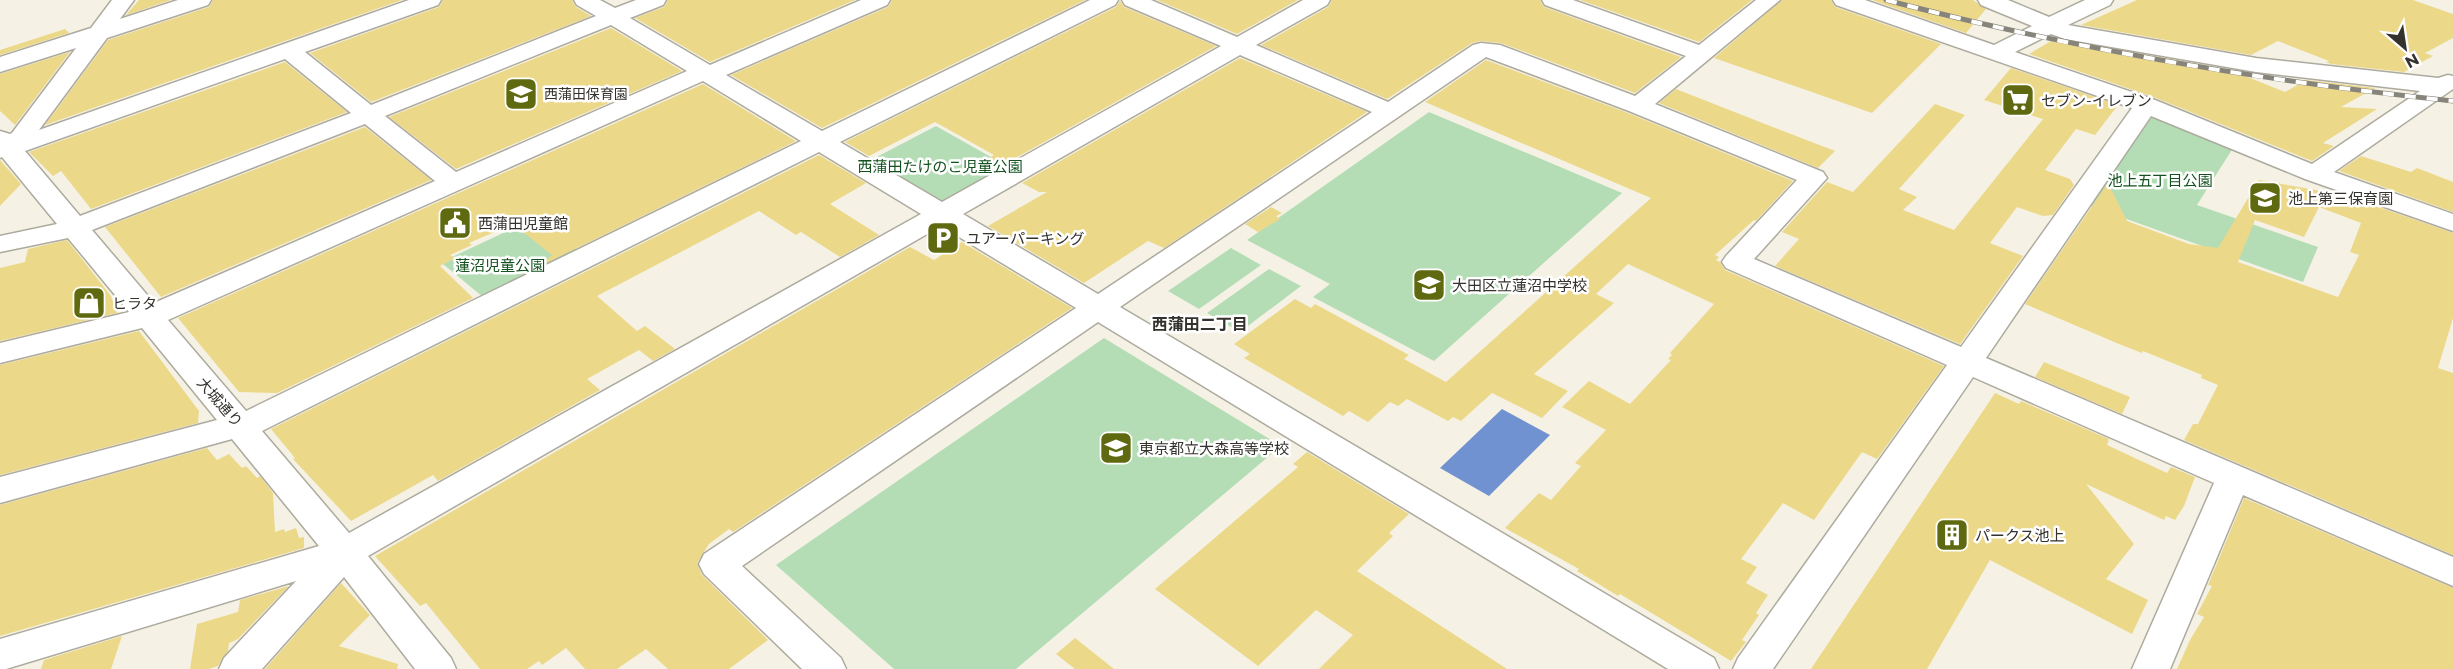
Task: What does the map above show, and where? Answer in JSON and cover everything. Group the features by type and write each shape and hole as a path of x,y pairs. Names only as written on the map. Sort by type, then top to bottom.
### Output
{"street":[{"path":"3,145 21,138 123,0"},
{"path":"0,65 200,0"},
{"path":"3,145 430,0"},
{"path":"585,0 1700,669"},
{"path":"0,244 74,228 655,0"},
{"path":"0,353 148,317 453,182 879,0"},
{"path":"0,490 240,426 1107,0"},
{"path":"1133,0 1389,111"},
{"path":"0,655 345,552 1319,0"},
{"path":"1553,0 1703,54"},
{"path":"1638,106 1769,0"},
{"path":"1844,0 2146,105 2314,174 2453,223"},
{"path":"1989,0 2064,32 2256,65 2447,82"},
{"path":"1995,53 2102,0"},
{"path":"288,50 453,182"},
{"path":"827,669 717,564 1481,50 1492,50 1638,106 1814,178 1736,262 2453,572"},
{"path":"2314,174 2447,82"},
{"path":"1752,669 2146,105"},
{"name":"大城通り","path":"3,145 345,552 437,669"},
{"path":"2151,669 2234,476"},
{"path":"238,669 345,552"}],"green space":[{"path":"1429,112 1622,193 1434,361 1313,297 1330,284 1247,240"},
{"name":"池上五丁目公園","path":"2151,115 2233,148 2197,205 2318,247 2303,282 2090,206"},
{"name":"西蒲田たけのこ児童公園","path":"936,126 1014,170 946,207 869,161"},
{"name":"蓮沼児童公園","path":"514,202 583,254 489,302 443,264 453,259 452,257 514,228 494,211"},
{"path":"1231,248 1261,265 1199,309 1168,291"},
{"path":"1269,269 1301,286 1240,332 1207,313"},
{"path":"1104,338 1281,446 1016,669 894,669 776,565"}],"water":[{"path":"1502,409 1550,435 1489,496 1440,468"}],"building":[{"path":"139,0 171,0 126,15"},
{"path":"213,0 402,0 45,125 108,40 209,7"},
{"path":"443,0 572,0 576,7 591,16 371,102 310,53 439,7"},
{"path":"668,0 855,0 710,62 635,18 664,7"},
{"path":"892,0 1085,0 822,128 731,75 888,7"},
{"path":"1157,0 1298,0 1237,34"},
{"path":"1332,0 1540,0 1544,7 1681,57 1635,93 1501,43 1480,41 1472,43 1387,99 1261,45 1328,7"},
{"path":"1580,0 1752,0 1699,42"},
{"path":"1782,0 1831,0 1835,7 1941,44 1872,113 1714,58"},
{"path":"1872,0 1973,0 1986,9 1966,33"},
{"path":"2137,0 2413,0 2453,14 2453,38 2425,53 2433,56 2404,72 2331,64 2326,62 2329,61 2278,41 2251,55 2081,25"},
{"path":"1120,1 1124,7 1216,46 996,169 982,162 994,155 935,122 869,156 845,142 1116,7"},
{"path":"611,28 682,71 456,169 389,117"},
{"path":"65,29 69,33 0,55 0,50"},
{"path":"2056,38 2230,70 2285,92 2306,80 2375,88 2341,107 2377,109 2323,143 2334,146 2312,161 2156,98 2029,54"},
{"path":"70,52 15,125 0,111 0,74"},
{"path":"1240,58 1367,112 1164,248 1148,241 1084,283 988,226 1047,192 1039,192 1022,183"},
{"path":"1486,60 1628,113 1793,181 1756,221 1754,220 1715,255 1719,257 1716,260 1725,270 1944,366 1877,459 1862,452 1814,520 1783,503 1741,559 1757,567 1746,583 1768,595 1756,613 1759,615 1742,640 1746,642 1731,661 1620,594 1618,596 1577,571 1579,569 1505,528 1539,493 1551,500 1581,466 1575,463 1606,430 1562,407 1589,381 1630,404 1671,360 1668,359 1672,355 1670,353 1714,304 1628,264 1596,294 1614,303 1534,374 1568,391 1542,418 1492,393 1461,421 1453,417 1448,421 1407,399 1398,406 1390,402 1368,422 1349,411 1343,416 1244,358 1250,354 1234,344 1295,299 1311,308 1315,304 1409,355 1404,359 1446,382 1651,198 1425,102"},
{"path":"285,62 347,112 91,209 61,171 53,176 29,152"},
{"path":"2011,68 2118,105 2095,135 2076,129 2045,170 2070,179 2074,185 2053,215 2043,216 2017,207 1990,243 2023,256 1960,344 1775,266 1799,239 1782,232 1827,182 1853,192 1935,104 1965,115 1899,189 1917,197 1903,210 1954,230 2043,119 1984,100"},
{"path":"703,84 796,141 538,267 552,255 513,224 469,243 472,245 450,255 455,258 440,266 473,298 277,393 239,392 178,318"},
{"path":"1676,89 1835,151 1818,168 1659,103"},
{"path":"365,127 431,180 161,297 105,227"},
{"path":"819,155 866,183 830,204 879,235 840,257 801,232 796,235 759,211 597,296 637,331 645,326 675,349 653,361 639,350 587,379 600,390 438,481 433,475 351,521 293,459 295,458 271,429"},
{"path":"2361,156 2411,172 2417,168 2453,182 2453,212 2339,171"},
{"path":"0,160 21,184 0,206"},
{"path":"2259,180 2344,195 2453,233 2453,318 2438,368 2453,373 2453,555 2184,440 2193,424 2198,424 2218,385 2201,378 2202,375 2143,351 2142,353 2119,344 2025,304 2108,183 2127,221 2189,244 2218,248","holes":["2319,207 2361,223 2350,252 2359,255 2338,297 2238,262 2255,220 2304,237"]},
{"path":"1271,207 1282,213 1276,216 1280,219 1258,232 1245,224"},
{"path":"67,240 111,296 117,313 0,341 0,268 25,262 28,249"},
{"path":"962,242 1072,308 733,532 729,529 709,544 697,563 702,575 768,640 729,669 668,669 646,649 617,669 585,669 566,648 542,665 539,661 527,669 480,669 426,603 420,606 375,556 910,247 934,260"},
{"path":"139,331 199,411 198,423 0,475 0,365"},
{"path":"2044,362 2130,397 2122,414 2035,377"},
{"name":"パークス池上","path":"1995,393 2019,404 2021,401 2109,439 2107,445 2167,473 2171,467 2195,477 2184,506 2175,520 2166,516 2164,520 2086,484 2134,544 2106,579 2148,600 2132,634 1990,560 1927,669 1811,669"},
{"path":"207,448 217,460 229,454 242,468 246,466 257,478 260,476 273,493 275,532 284,529 285,532 296,528 299,538 304,537 304,548 0,636 0,505"},
{"path":"1307,452 1409,514 1389,533 1393,536 1357,571 1507,669 1319,669 1353,635 1316,610 1258,666 1155,589 1298,467 1293,464"},
{"path":"2244,498 2453,588 2453,669 2177,669 2190,640 2204,617 2197,614 2212,586 2208,585"},
{"path":"341,583 370,615 339,646 398,664 397,669 265,669"},
{"path":"289,586 238,639 229,643 228,651 218,666 209,669 190,669 197,624 238,612 240,600"},
{"path":"122,636 111,669 41,669 44,660"},
{"path":"1075,638 1114,669 1075,669 1056,654"}],"railway":[{"path":"1886,0 2026,34 2168,61 2310,84 2453,101"}],"place":[{"name":"西蒲田保育園","path":"521,94"},
{"name":"セブン-イレブン","path":"2018,100"},
{"name":"池上第三保育園","path":"2265,198"},
{"name":"西蒲田児童館","path":"455,223"},
{"name":"ユアーパーキング","path":"943,238"},
{"name":"大田区立蓮沼中学校","path":"1429,285"},
{"name":"ヒラタ","path":"89,303"},
{"name":"東京都立大森高等学校","path":"1116,448"},
{"name":"パークス池上","path":"1952,535"}],"district":[{"name":"西蒲田二丁目","path":"1200,324"}]}
